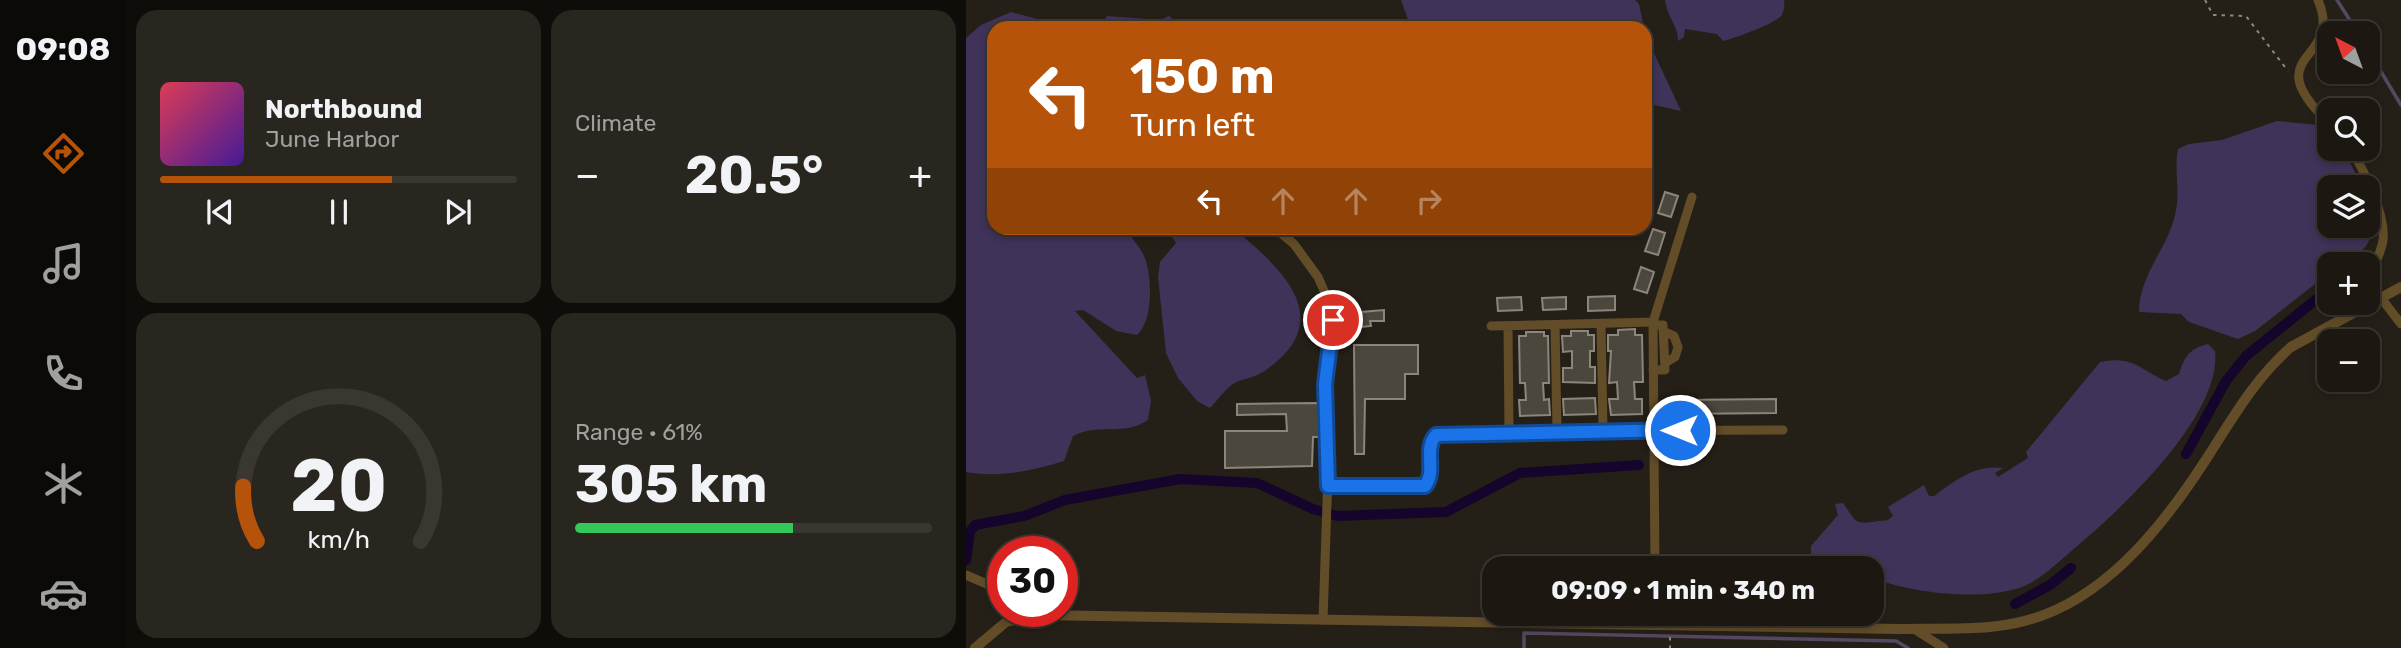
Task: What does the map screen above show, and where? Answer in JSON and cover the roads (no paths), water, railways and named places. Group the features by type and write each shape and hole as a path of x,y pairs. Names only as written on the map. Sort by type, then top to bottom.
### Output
{"street":[{"path":"2317,111 2305,99 2298,77 2300,68 2324,31 2325,15 2318,0"},
{"path":"2357,161 2366,176 2383,227 2380,254"},
{"path":"1655,556 1653,324 1692,197"},
{"path":"1283,235 1318,277 1332,309 1332,338 1325,384 1328,486 1323,620"},
{"path":"2401,287 2381,298 2401,324"},
{"path":"1828,626 1914,629 2015,624 2057,610 2087,592 2165,521 2255,385 2277,359 2291,347 2348,315"},
{"path":"1555,325 1558,430"},
{"path":"1601,325 1603,430"},
{"path":"1491,326 1663,326 1665,370 1653,370"},
{"path":"1508,326 1509,431"},
{"path":"1663,331 1674,336 1678,347 1675,357 1664,363"},
{"path":"1328,486 1425,486 1430,480 1430,445 1436,435 1558,430 1783,430"},
{"path":"966,575 987,584"},
{"path":"1078,615 1482,620"},
{"path":"975,648 1000,627"},
{"path":"1914,629 1944,648"}],"waterway":[{"path":"2337,0 2350,21"},
{"path":"2380,70 2401,105"},
{"path":"2186,454 2226,381 2246,356 2317,299"},
{"path":"966,560 970,532 975,525 1024,516 1065,500 1180,479 1257,483 1313,509 1337,516 1446,512 1520,473 1639,465"},
{"path":"2015,604 2050,585 2071,568"},
{"path":"1524,648 1524,633 1896,641 1908,648"}]}
